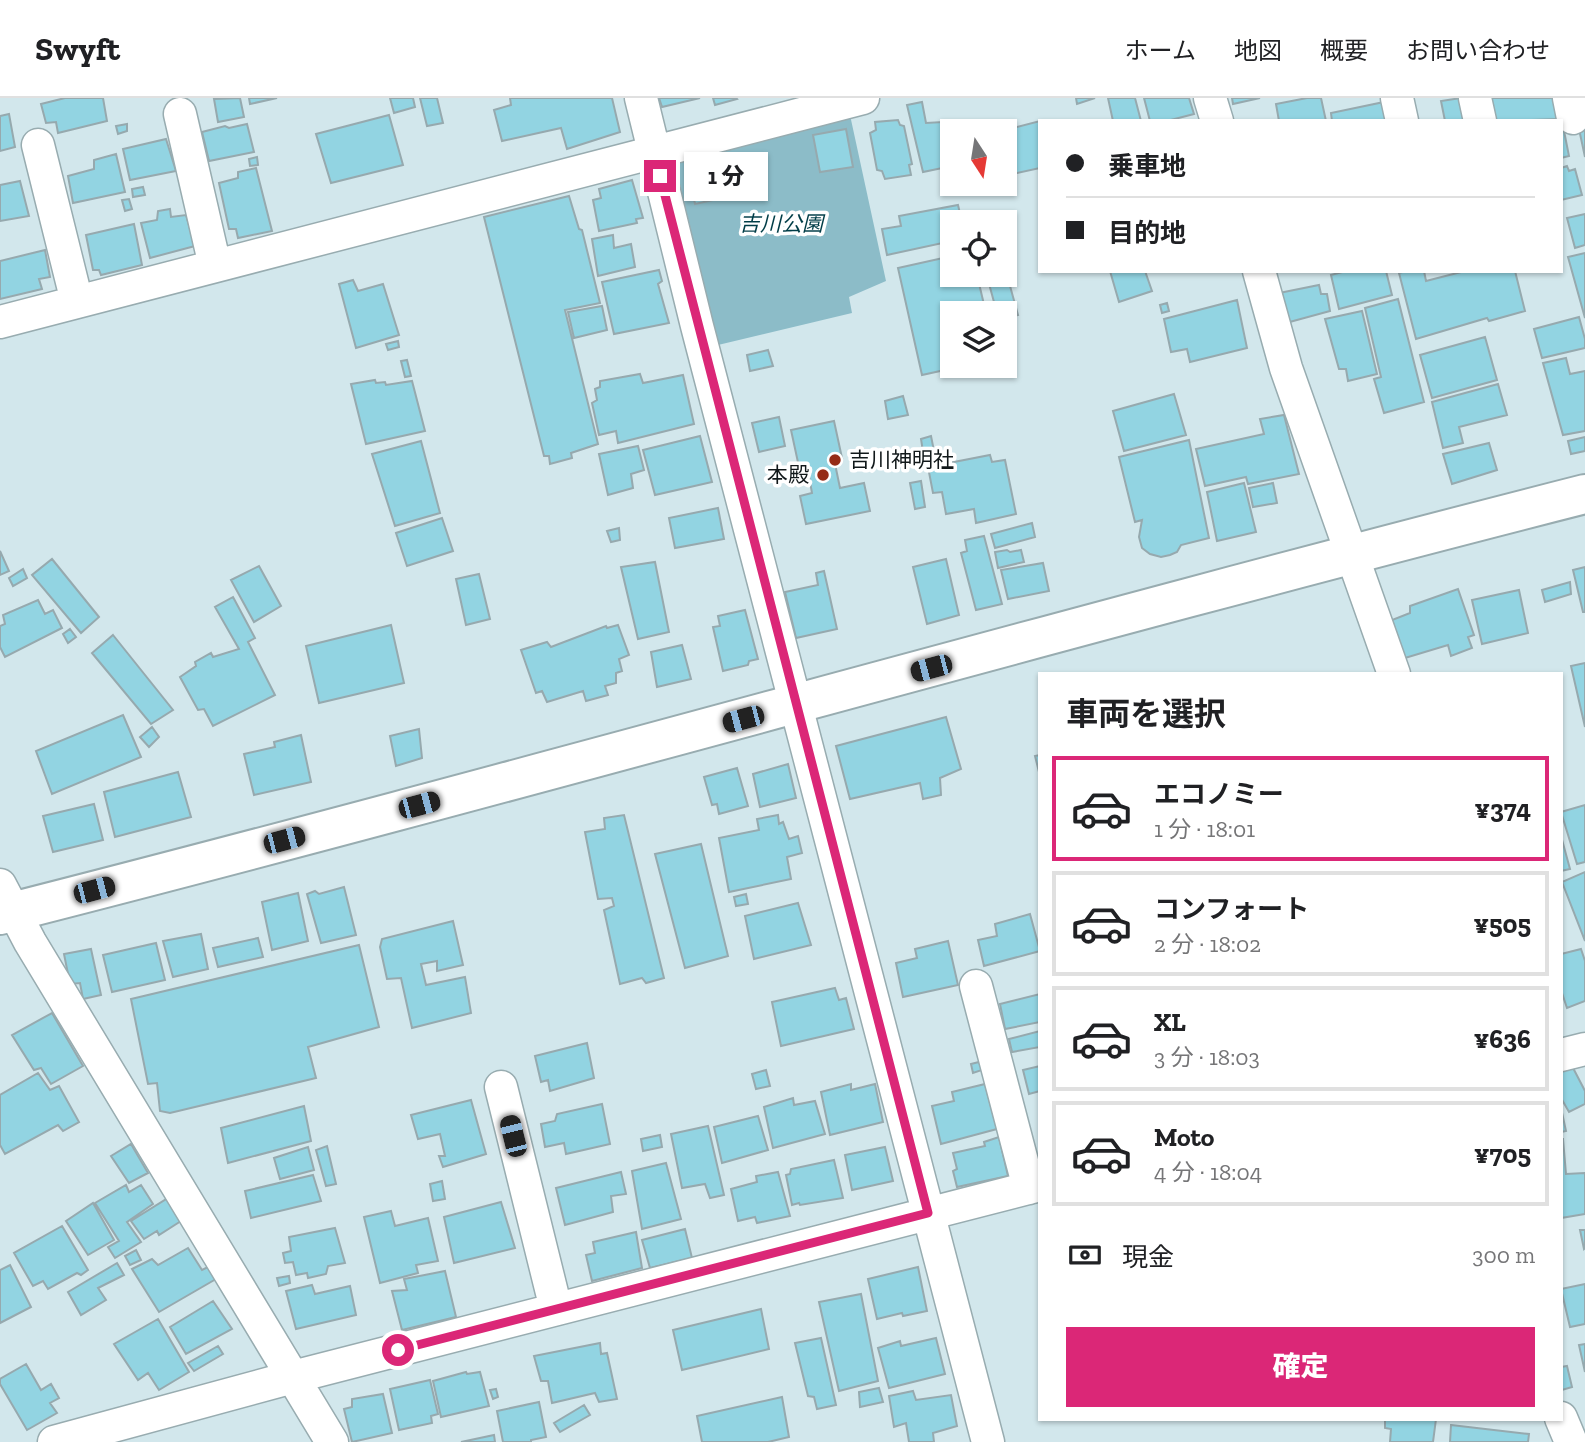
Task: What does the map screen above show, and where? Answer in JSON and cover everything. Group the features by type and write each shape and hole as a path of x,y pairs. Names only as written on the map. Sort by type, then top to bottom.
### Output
{"street":[{"path":"641,98 697,326 988,1442"},
{"path":"0,322 863,98"},
{"path":"1210,98 1216,119"},
{"path":"1397,98 1402,119"},
{"path":"1475,98 1480,119"},
{"path":"180,114 215,266"},
{"path":"38,145 77,302"},
{"path":"1260,273 1286,368 1393,672"},
{"path":"332,1442 4,904 797,705 1351,554 1585,495"},
{"path":"54,1442 293,1377 1034,1187 976,986"},
{"path":"1563,1054 1585,1049"},
{"path":"501,1087 556,1310"},
{"path":"1563,1418 1585,1413"},
{"path":"1562,1421 1571,1442"}],"green space":[{"name":"吉川公園","path":"850,115 886,281 849,297 852,313 718,345 675,164 680,155"}],"building":[{"path":"65,98 103,98 107,121 58,133 56,122 46,123 41,104"},
{"path":"240,98 244,117 218,122 214,99"},
{"path":"249,98 277,98 250,104"},
{"path":"390,98 413,98 415,107 394,113"},
{"path":"420,98 437,98 443,123 427,126"},
{"path":"510,98 612,98 620,132 567,149 561,128 502,141 494,110 511,105"},
{"path":"659,98 700,98 662,107"},
{"path":"713,98 736,98 737,99 715,105"},
{"path":"1076,98 1095,98 1077,104"},
{"path":"1108,98 1135,98 1140,119 1113,119"},
{"path":"1144,98 1189,98 1194,114 1175,119 1149,119"},
{"path":"1232,98 1260,98 1233,104"},
{"path":"1321,98 1326,119 1279,119 1276,104"},
{"path":"1461,98 1466,119 1445,119 1441,101"},
{"path":"1490,98 1557,98 1562,119 1495,119"},
{"path":"922,102 926,123 940,122 940,168 923,172 907,105"},
{"path":"1384,102 1388,119 1332,119 1331,113"},
{"path":"9,114 15,147 0,151 0,116"},
{"path":"389,115 403,165 331,183 316,134"},
{"path":"898,120 900,125 904,126 912,164 909,165 911,175 885,179 882,171 877,170 870,133 876,130 875,122"},
{"path":"1038,122 1038,168 1017,173 1017,127"},
{"path":"127,124 127,131 118,134 116,126"},
{"path":"247,124 254,152 209,161 202,132"},
{"path":"1563,126 1569,156 1563,158"},
{"path":"1585,128 1585,157 1579,129"},
{"path":"846,129 853,167 820,172 813,135"},
{"path":"166,139 176,171 130,180 123,149"},
{"path":"116,154 125,192 73,203 68,176 94,169 94,160"},
{"path":"257,157 258,165 250,166 249,159"},
{"path":"1567,166 1569,171 1575,169 1582,195 1563,200 1563,167"},
{"path":"256,168 272,231 238,238 236,229 229,229 219,183 238,178 238,172"},
{"path":"632,180 643,218 636,219 637,223 599,231 593,200 601,198 599,189"},
{"path":"20,181 29,216 0,221 0,185"},
{"path":"709,181 713,200 695,204 691,185"},
{"path":"143,187 145,195 133,197 132,189"},
{"path":"569,196 579,229 582,230 600,303 565,310 598,444 571,453 572,458 550,464 549,456 544,456 484,217"},
{"path":"129,199 132,209 125,211 122,200"},
{"path":"958,205 959,210 940,210 940,244 887,255 882,229 901,226 899,216"},
{"path":"170,209 171,217 186,215 195,246 150,258 141,223 157,220 158,211"},
{"path":"1585,214 1585,245 1575,248 1567,218"},
{"path":"134,224 142,265 101,275 99,270 93,270 86,235"},
{"path":"613,235 614,248 631,244 635,267 598,276 592,239"},
{"path":"45,250 50,277 39,279 42,289 0,299 0,261"},
{"path":"1585,253 1585,318 1568,257"},
{"path":"940,259 940,287 980,287 983,301 940,301 940,371 922,375 898,268"},
{"path":"659,270 662,281 658,284 669,323 614,334 602,282"},
{"path":"1111,273 1146,273 1152,291 1119,302"},
{"path":"1386,273 1392,295 1339,309 1331,275"},
{"path":"1399,273 1424,273 1426,281 1457,273 1516,273 1525,311 1489,321 1487,318 1416,339"},
{"path":"353,280 358,291 383,284 399,335 356,348 339,284"},
{"path":"1319,285 1321,294 1327,294 1330,311 1286,323 1279,293"},
{"path":"990,287 1010,287 1014,301 994,301"},
{"path":"1398,299 1424,402 1384,413 1374,379 1381,377 1365,308"},
{"path":"1237,300 1247,348 1190,362 1187,349 1171,352 1164,319"},
{"path":"1167,303 1169,311 1162,313 1160,305"},
{"path":"602,306 607,330 574,338 568,312"},
{"path":"1362,311 1377,374 1348,381 1346,369 1339,369 1325,319"},
{"path":"1579,317 1585,348 1542,358 1534,329"},
{"path":"1485,337 1497,380 1432,398 1420,355"},
{"path":"398,341 399,347 388,350 386,344"},
{"path":"768,350 773,366 750,371 747,355"},
{"path":"1566,358 1570,374 1585,371 1585,431 1563,435 1543,363"},
{"path":"407,360 411,376 405,377 401,361"},
{"path":"640,374 643,383 683,375 694,424 618,443 616,431 599,435 592,403 597,400 595,389 600,387 600,381"},
{"path":"375,380 376,383 385,382 386,385 412,381 425,431 366,444 351,384"},
{"path":"1498,384 1507,415 1459,427 1463,443 1443,448 1432,402"},
{"path":"1174,394 1186,435 1124,451 1113,411"},
{"path":"903,396 908,415 888,419 885,401"},
{"path":"1284,415 1299,474 1248,484 1246,477 1205,486 1196,449 1264,434 1260,419"},
{"path":"779,417 785,446 759,452 752,423"},
{"name":"本殿","path":"834,421 842,458 834,459 840,488 864,483 870,511 806,524 800,496 812,493 807,465 799,467 791,430"},
{"path":"700,436 712,482 655,495 643,450"},
{"path":"931,436 935,456 924,458 921,439"},
{"path":"1585,437 1585,451 1571,454 1568,441"},
{"path":"1189,440 1209,538 1181,545 1177,552 1170,555 1161,557 1150,554 1142,548 1139,537 1142,520 1135,522 1119,457"},
{"path":"421,441 440,513 395,526 372,454"},
{"path":"1489,443 1497,470 1452,484 1443,454"},
{"path":"638,446 644,470 631,474 633,488 608,495 599,454"},
{"path":"990,455 992,462 1005,460 1016,514 976,523 974,509 946,514 942,492 933,493 928,467"},
{"path":"921,481 925,507 915,509 910,483"},
{"path":"1244,483 1256,532 1217,541 1207,492"},
{"path":"1273,483 1277,503 1253,507 1249,488"},
{"path":"718,508 724,539 675,548 669,518"},
{"path":"442,518 453,551 407,566 396,533"},
{"path":"1032,523 1035,537 995,548 991,534"},
{"path":"619,528 620,540 611,542 607,531"},
{"path":"984,536 1002,604 976,610 961,553 967,551 965,540"},
{"path":"1021,550 1024,562 998,568 995,552"},
{"path":"0,551 9,571 0,575"},
{"path":"52,559 99,617 81,633 32,575"},
{"path":"946,559 959,615 927,624 913,567"},
{"path":"655,562 669,632 638,639 621,567"},
{"path":"1043,563 1049,591 1008,599 1001,570"},
{"path":"259,566 281,606 254,622 231,580"},
{"path":"1585,567 1585,612 1583,612 1573,570"},
{"path":"23,569 27,578 13,586 9,578"},
{"path":"824,571 837,629 796,638 785,592 818,585 816,573"},
{"path":"479,574 490,619 466,625 456,579"},
{"path":"1570,582 1571,594 1545,602 1542,590"},
{"path":"1458,589 1474,635 1468,637 1472,648 1451,656 1448,645 1405,658 1392,620 1410,613 1410,606"},
{"path":"1519,590 1528,633 1482,644 1472,600"},
{"path":"233,597 255,638 248,642 275,695 213,726 204,709 198,710 180,677 196,666 195,662 211,653 213,657 239,649 215,607"},
{"path":"38,600 45,614 53,610 62,628 5,657 0,647 0,626 5,624 3,615"},
{"path":"745,610 758,659 749,661 748,665 723,671 713,627 720,626 718,616"},
{"path":"391,625 404,683 319,703 306,646"},
{"path":"618,625 629,655 619,659 622,671 616,673 616,683 605,686 608,695 586,701 583,691 547,702 542,691 536,693 521,650 547,642 551,647 606,626"},
{"path":"70,629 76,637 68,643 63,634"},
{"path":"113,635 173,710 151,724 92,653"},
{"path":"682,645 691,679 657,687 651,652"},
{"path":"1585,663 1585,727 1571,666"},
{"path":"123,715 141,757 52,794 36,751"},
{"path":"946,717 961,769 940,778 941,795 923,799 920,783 850,799 836,746"},
{"path":"152,727 159,737 149,747 140,737"},
{"path":"419,729 422,758 396,766 390,736"},
{"path":"301,735 311,782 254,795 244,754 275,747 274,742"},
{"path":"788,764 796,798 760,807 753,774"},
{"path":"737,768 748,806 719,814 717,804 712,805 704,777"},
{"path":"178,772 191,817 115,837 104,792"},
{"path":"94,804 103,840 53,852 43,816"},
{"path":"1585,805 1585,862 1577,864 1563,811"},
{"path":"624,815 664,978 646,983 642,978 620,984 604,910 614,906 612,898 598,899 585,832 605,829 604,818"},
{"path":"778,815 779,824 783,822 789,839 798,836 802,853 787,857 791,879 729,892 719,838 759,830 757,819"},
{"path":"1563,843 1570,869 1563,871"},
{"path":"701,844 728,956 685,968 655,854"},
{"path":"1585,872 1585,941 1563,885 1563,882"},
{"path":"344,887 356,935 321,943 307,894 315,891 319,894"},
{"path":"298,893 308,941 272,950 262,902"},
{"path":"746,894 748,904 736,906 734,897"},
{"path":"798,903 811,945 754,959 745,916"},
{"path":"1030,914 1038,952 984,966 978,940 997,936 995,924"},
{"path":"453,921 463,965 437,971 437,961 421,964 426,985 465,977 471,1013 412,1028 401,978 387,979 380,947 382,939"},
{"path":"201,934 208,969 173,977 163,941"},
{"path":"258,938 263,957 218,967 213,948"},
{"path":"948,941 958,985 903,997 896,963 917,958 915,949"},
{"path":"156,943 165,980 112,992 103,955"},
{"path":"359,945 379,1027 308,1047 316,1078 170,1113 160,1111 157,1083 148,1084 131,999"},
{"path":"91,949 101,995 83,999 80,983 70,984 64,954"},
{"path":"1581,949 1585,961 1585,1001 1567,1008 1563,996 1563,954"},
{"path":"835,988 839,1000 846,998 854,1029 781,1046 772,1002"},
{"path":"1038,994 1038,1022 1005,1029 1000,1004"},
{"path":"52,1013 83,1066 51,1084 41,1068 34,1070 12,1035"},
{"path":"1038,1032 1038,1047 1012,1052 1009,1039"},
{"path":"587,1043 594,1078 550,1091 548,1080 541,1082 535,1056"},
{"path":"979,1062 982,1070 973,1073 971,1064"},
{"path":"1571,1064 1585,1091 1585,1104 1569,1112 1563,1102 1563,1068"},
{"path":"1038,1066 1038,1092 1029,1094 1023,1070"},
{"path":"766,1070 770,1086 756,1089 752,1074"},
{"path":"38,1073 50,1090 59,1086 79,1122 63,1131 58,1125 5,1154 0,1145 0,1095"},
{"path":"851,1084 851,1090 875,1084 883,1122 830,1135 821,1092"},
{"path":"985,1084 997,1129 941,1144 932,1106 954,1101 952,1092"},
{"path":"793,1098 794,1105 815,1101 825,1134 773,1148 764,1107"},
{"path":"471,1100 486,1154 443,1167 439,1156 445,1156 440,1134 418,1139 411,1115"},
{"path":"602,1104 610,1144 566,1154 564,1143 545,1147 541,1124 555,1121 557,1114"},
{"path":"304,1106 311,1141 228,1163 221,1128"},
{"path":"758,1116 768,1150 722,1163 714,1127"},
{"path":"708,1126 724,1195 710,1198 705,1184 682,1188 671,1134"},
{"path":"660,1135 662,1147 643,1151 641,1139"},
{"path":"999,1137 1008,1176 957,1187 953,1171 957,1169 953,1153 985,1146 984,1142"},
{"path":"1563,1139 1566,1174 1585,1173 1585,1214 1563,1218"},
{"path":"131,1144 148,1173 129,1183 111,1156"},
{"path":"327,1146 336,1184 326,1186 316,1150"},
{"path":"308,1147 314,1170 280,1179 274,1158"},
{"path":"885,1147 893,1181 852,1190 845,1155"},
{"path":"834,1160 843,1198 792,1205 786,1175 790,1174 791,1169"},
{"path":"666,1163 681,1219 642,1229 632,1171"},
{"path":"621,1172 626,1194 611,1196 613,1212 565,1225 556,1188"},
{"path":"778,1172 790,1216 757,1223 755,1217 738,1221 731,1189 757,1182 756,1176"},
{"path":"313,1175 321,1201 251,1218 245,1191"},
{"path":"442,1181 445,1199 433,1201 430,1184"},
{"path":"126,1185 129,1192 141,1185 153,1204 127,1222 141,1242 115,1258 108,1247 119,1241 95,1203"},
{"path":"168,1198 181,1221 159,1235 157,1231 144,1239 131,1221"},
{"path":"501,1202 515,1248 454,1263 444,1217"},
{"path":"93,1203 114,1240 88,1255 66,1221"},
{"path":"391,1211 395,1226 428,1218 438,1261 416,1265 418,1273 380,1283 364,1217"},
{"path":"62,1226 88,1270 48,1289 43,1281 33,1286 14,1253"},
{"path":"335,1228 345,1263 328,1266 326,1274 308,1278 307,1273 296,1275 293,1262 285,1263 283,1253 291,1251 289,1237"},
{"path":"685,1229 692,1258 650,1268 642,1240"},
{"path":"1580,1230 1585,1230 1584,1249"},
{"path":"636,1232 642,1268 592,1281 586,1255 595,1253 593,1242"},
{"path":"188,1248 202,1270 208,1267 216,1279 159,1312 132,1269 152,1259 158,1265"},
{"path":"136,1250 141,1260 130,1265 125,1256"},
{"path":"117,1263 124,1275 98,1288 106,1300 81,1315 68,1292"},
{"path":"10,1265 31,1307 0,1323 0,1270"},
{"path":"918,1267 927,1311 877,1319 868,1279"},
{"path":"445,1271 456,1317 402,1330 392,1291 407,1290 404,1279"},
{"path":"289,1276 290,1283 279,1286 277,1278"},
{"path":"1585,1284 1585,1324 1570,1327 1563,1289"},
{"path":"312,1285 315,1294 350,1286 356,1315 296,1329 286,1291"},
{"path":"861,1294 878,1381 839,1391 819,1302"},
{"path":"213,1301 232,1329 186,1354 170,1327"},
{"path":"761,1309 769,1349 682,1370 673,1330"},
{"path":"158,1319 189,1372 159,1390 148,1373 138,1380 114,1344"},
{"path":"821,1338 836,1405 817,1409 814,1397 808,1396 795,1343"},
{"path":"936,1338 945,1374 889,1388 878,1348 900,1341 901,1346"},
{"path":"600,1343 601,1354 607,1353 617,1399 599,1402 595,1393 552,1403 548,1381 541,1381 534,1356"},
{"path":"1585,1344 1585,1372 1579,1345"},
{"path":"218,1346 223,1354 194,1371 188,1363"},
{"path":"26,1364 41,1390 51,1384 59,1398 50,1403 57,1413 27,1430 0,1384 0,1379"},
{"path":"1567,1366 1572,1387 1563,1390 1563,1367"},
{"path":"466,1372 480,1372 489,1406 441,1417 433,1381"},
{"path":"430,1380 438,1414 431,1416 432,1423 399,1430 390,1389"},
{"path":"879,1388 883,1402 860,1407 859,1392"},
{"path":"496,1389 498,1397 493,1399 490,1390"},
{"path":"913,1391 916,1400 951,1395 957,1426 933,1433 934,1442 909,1442 906,1423 894,1427 889,1396"},
{"path":"383,1394 392,1433 352,1442 344,1409 352,1407 352,1399"},
{"path":"782,1397 789,1437 768,1442 702,1442 697,1416"},
{"path":"539,1402 546,1437 531,1442 503,1442 497,1411"},
{"path":"584,1405 590,1415 560,1432 554,1423"},
{"path":"1385,1421 1436,1421 1433,1442 1390,1442 1391,1429 1385,1428"},
{"path":"1451,1425 1529,1434 1528,1442 1450,1442"},
{"path":"494,1435 495,1442 461,1442"}],"place":[{"name":"吉川神明社","path":"835,460"},
{"name":"本殿","path":"823,475"}],"route":[{"path":"398,1350 928,1213 660,176"}]}
